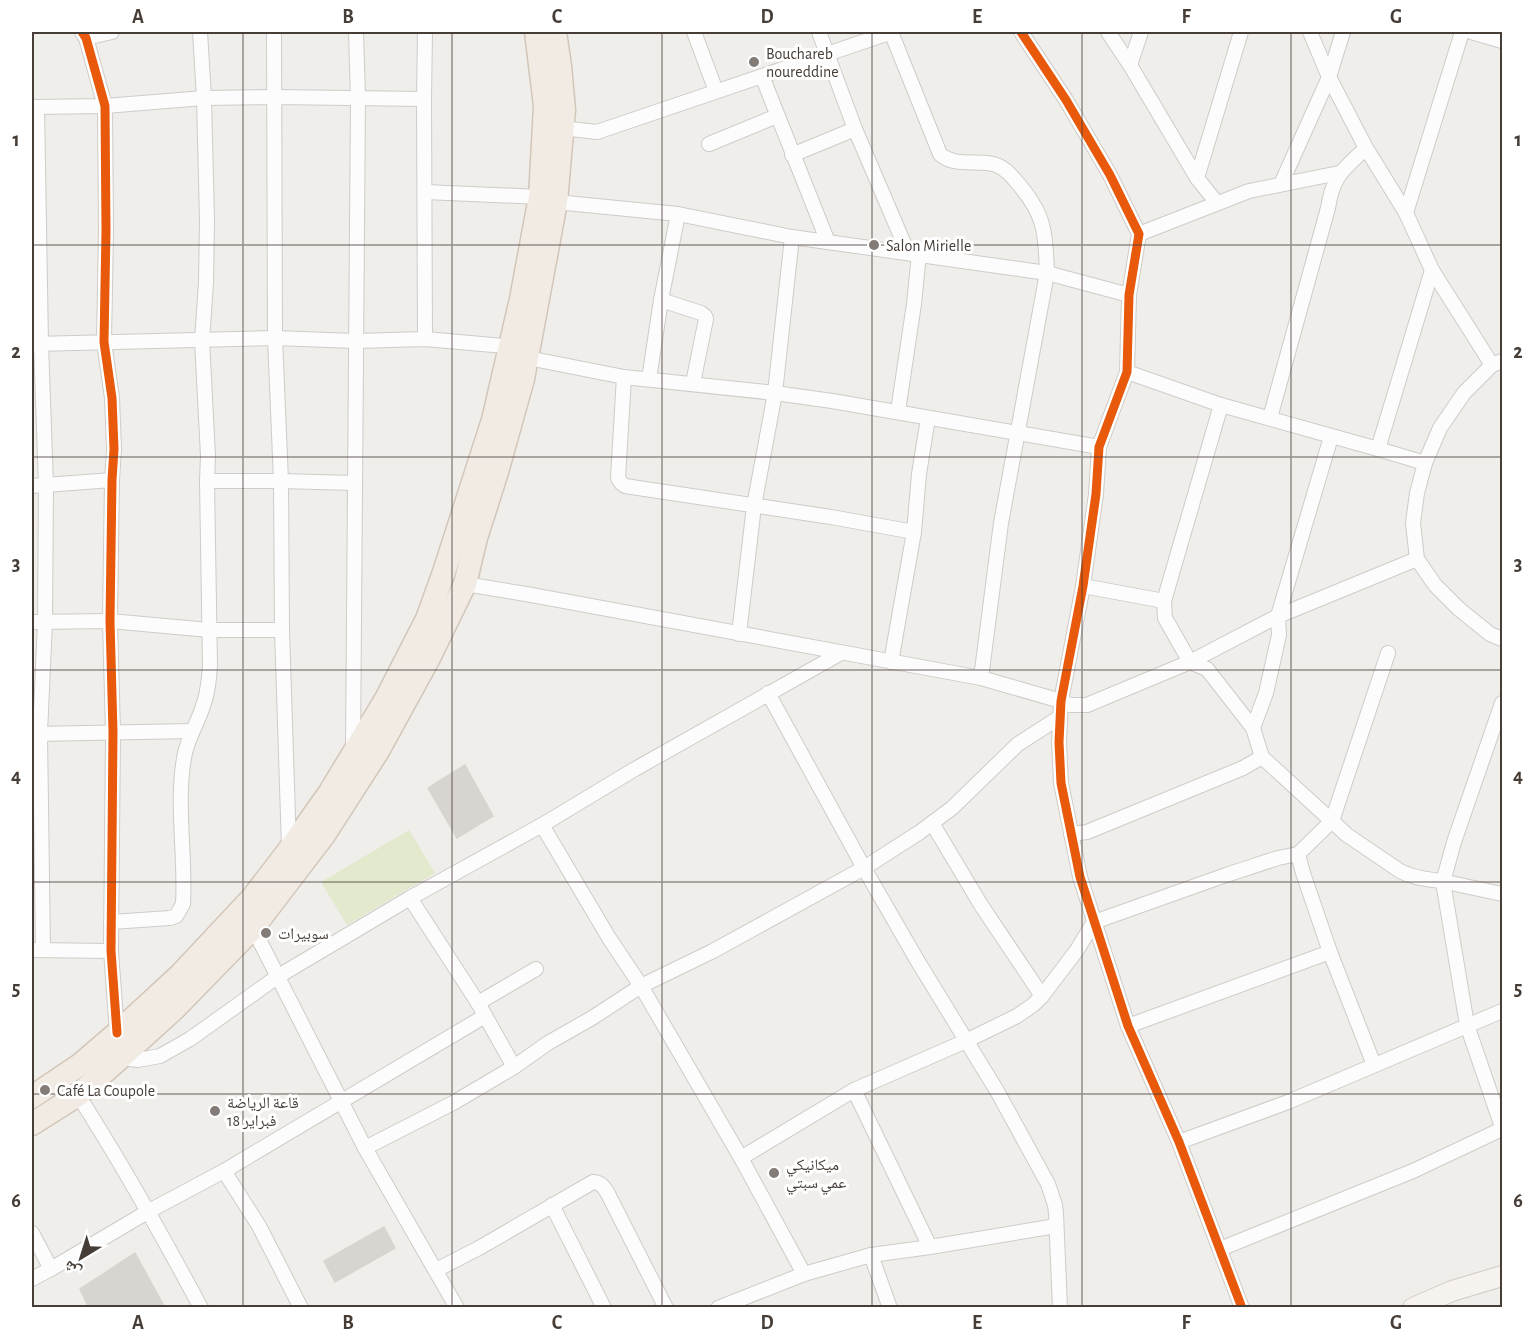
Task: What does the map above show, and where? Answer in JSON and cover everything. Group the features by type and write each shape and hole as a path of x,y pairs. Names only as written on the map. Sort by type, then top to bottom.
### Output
{"main road":[{"path":"536,32 544,106 548,200"},
{"path":"32,1124 78,1095 174,1009 247,919 324,835 378,751 429,658 465,584 476,538 497,472 522,352 562,128 564,110 555,32"},
{"path":"36,1088 81,1064 180,975 247,919 253,897 330,792 409,654 434,602 493,420 522,352"},
{"path":"36,1088 78,1095"},
{"path":"1413,1308 1503,1275"}],"street":[{"path":"112,32 84,35 105,106 104,342 112,398 114,449 110,621 113,732 111,951 117,1033"},
{"path":"111,922 170,918 176,916 183,904 181,784 185,753 204,705 208,686 210,665 208,456 202,340 207,220 200,32"},
{"path":"274,32 275,338 281,480 282,630 289,850"},
{"path":"352,756 358,98 356,32"},
{"path":"425,32 425,339"},
{"path":"694,32 716,92"},
{"path":"819,32 855,129 913,254 914,304 898,411"},
{"path":"562,128 597,132 891,32 939,154 950,161 991,163 1000,166 1031,199 1041,219 1045,237 1047,273 1001,523 981,678"},
{"path":"1021,32 1066,99 1110,175 1139,234 1129,295 1127,372 1099,447 1096,494 1083,586 1060,701 1061,783 1080,877 1128,1026 1179,1142 1242,1308"},
{"path":"1108,32 1197,178 1217,203"},
{"path":"1130,65 1141,32"},
{"path":"1197,178 1241,32"},
{"path":"1310,32 1329,76 1366,148 1406,213 1432,270 1497,363 1464,393 1440,428 1425,463 1417,493 1413,523 1417,559 1435,585 1459,609 1490,634 1503,639"},
{"path":"1281,184 1329,76 1343,32"},
{"path":"1406,213 1462,32"},
{"path":"1471,32 1503,41"},
{"path":"762,76 828,242"},
{"path":"111,951 37,950 38,622 46,485 36,344 34,107 105,106 204,98 424,99"},
{"path":"709,144 777,116"},
{"path":"792,155 855,129"},
{"path":"1270,418 1331,193 1339,173 1366,148"},
{"path":"1139,234 1249,191 1339,173"},
{"path":"425,192 548,200 678,214 792,237 1047,273 1129,295"},
{"path":"649,379 661,300 678,214"},
{"path":"739,634 754,506 775,393 792,237"},
{"path":"1378,449 1432,270"},
{"path":"661,300 705,316 693,383"},
{"path":"36,344 275,338 356,341 425,339 522,352 624,376 775,393 898,411 1099,447"},
{"path":"1127,372 1221,405 1425,463"},
{"path":"624,376 618,478 625,486 914,532"},
{"path":"1221,405 1164,601 1165,618 1190,662 1207,669 1253,728 1262,757 1347,835 1400,871 1416,878 1503,894"},
{"path":"891,662 914,532 928,418"},
{"path":"1253,728 1266,693 1279,635 1278,616 1331,436"},
{"path":"32,486 112,480"},
{"path":"207,481 281,480 354,483"},
{"path":"465,584 981,678 1070,705 1087,705 1190,662 1278,616 1417,559"},
{"path":"1083,586 1164,601"},
{"path":"38,622 110,621 209,630 282,630"},
{"path":"120,1058 138,1060 160,1056 190,1039 277,977 410,898 542,825 635,769 840,653"},
{"path":"741,1158 854,1090 1017,1016 1042,996 1077,950 1094,922 1226,875 1298,854 1332,821 1388,653"},
{"path":"768,693 864,868 997,1091 1048,1184 1055,1204 1060,1308"},
{"path":"1220,1249 1413,1171 1503,1128 1467,1025 1443,882 1454,842 1503,703"},
{"path":"365,1148 453,1103 641,986 712,951 864,868 952,808 1018,744 1060,717"},
{"path":"36,734 192,731"},
{"path":"1071,834 1097,827 1243,768 1262,757"},
{"path":"932,823 981,905 1042,996"},
{"path":"542,825 609,938 641,986 741,1158 804,1274"},
{"path":"1298,854 1330,952 1374,1065"},
{"path":"410,898 478,1003 514,1067"},
{"path":"247,919 365,1148 457,1308"},
{"path":"1128,1026 1330,952"},
{"path":"478,1003 536,969"},
{"path":"1179,1142 1288,1102 1503,1011"},
{"path":"32,1279 148,1211 224,1171 485,1016"},
{"path":"854,1090 930,1247"},
{"path":"78,1095 148,1211 201,1308"},
{"path":"224,1171 259,1226 302,1308"},
{"path":"436,1270 479,1248 593,1182 597,1182 603,1186 666,1308"},
{"path":"552,1205 604,1308"},
{"path":"718,1308 804,1274 871,1255 1056,1226"},
{"path":"32,1233 51,1269"},
{"path":"871,1255 890,1308"}],"green space":[{"path":"409,830 435,873 347,925 321,882"}],"building":[{"path":"465,765 493,816 457,838 428,788"},
{"path":"384,1227 395,1248 335,1282 324,1261"},
{"path":"135,1253 165,1308 89,1308 80,1289"}],"cycle path":[{"path":"82,32 86,38 105,106 104,342 112,398 114,449 110,621 113,732 111,951 117,1033"},
{"path":"1021,32 1066,100 1110,175 1139,234 1129,295 1127,372 1099,447 1096,494 1083,586 1061,701 1059,742 1061,783 1080,877 1128,1026 1179,1142 1242,1308"}],"place":[{"name":"Bouchareb noureddine","path":"754,62"},
{"name":"Salon Mirielle","path":"874,245"},
{"name":"سوبيرات","path":"266,933"},
{"name":"Café La Coupole","path":"45,1090"},
{"name":"قاعة الرياضة 18 فبراير","path":"215,1111"},
{"name":"ميكانيكي عمي سبتي","path":"774,1173"}]}
